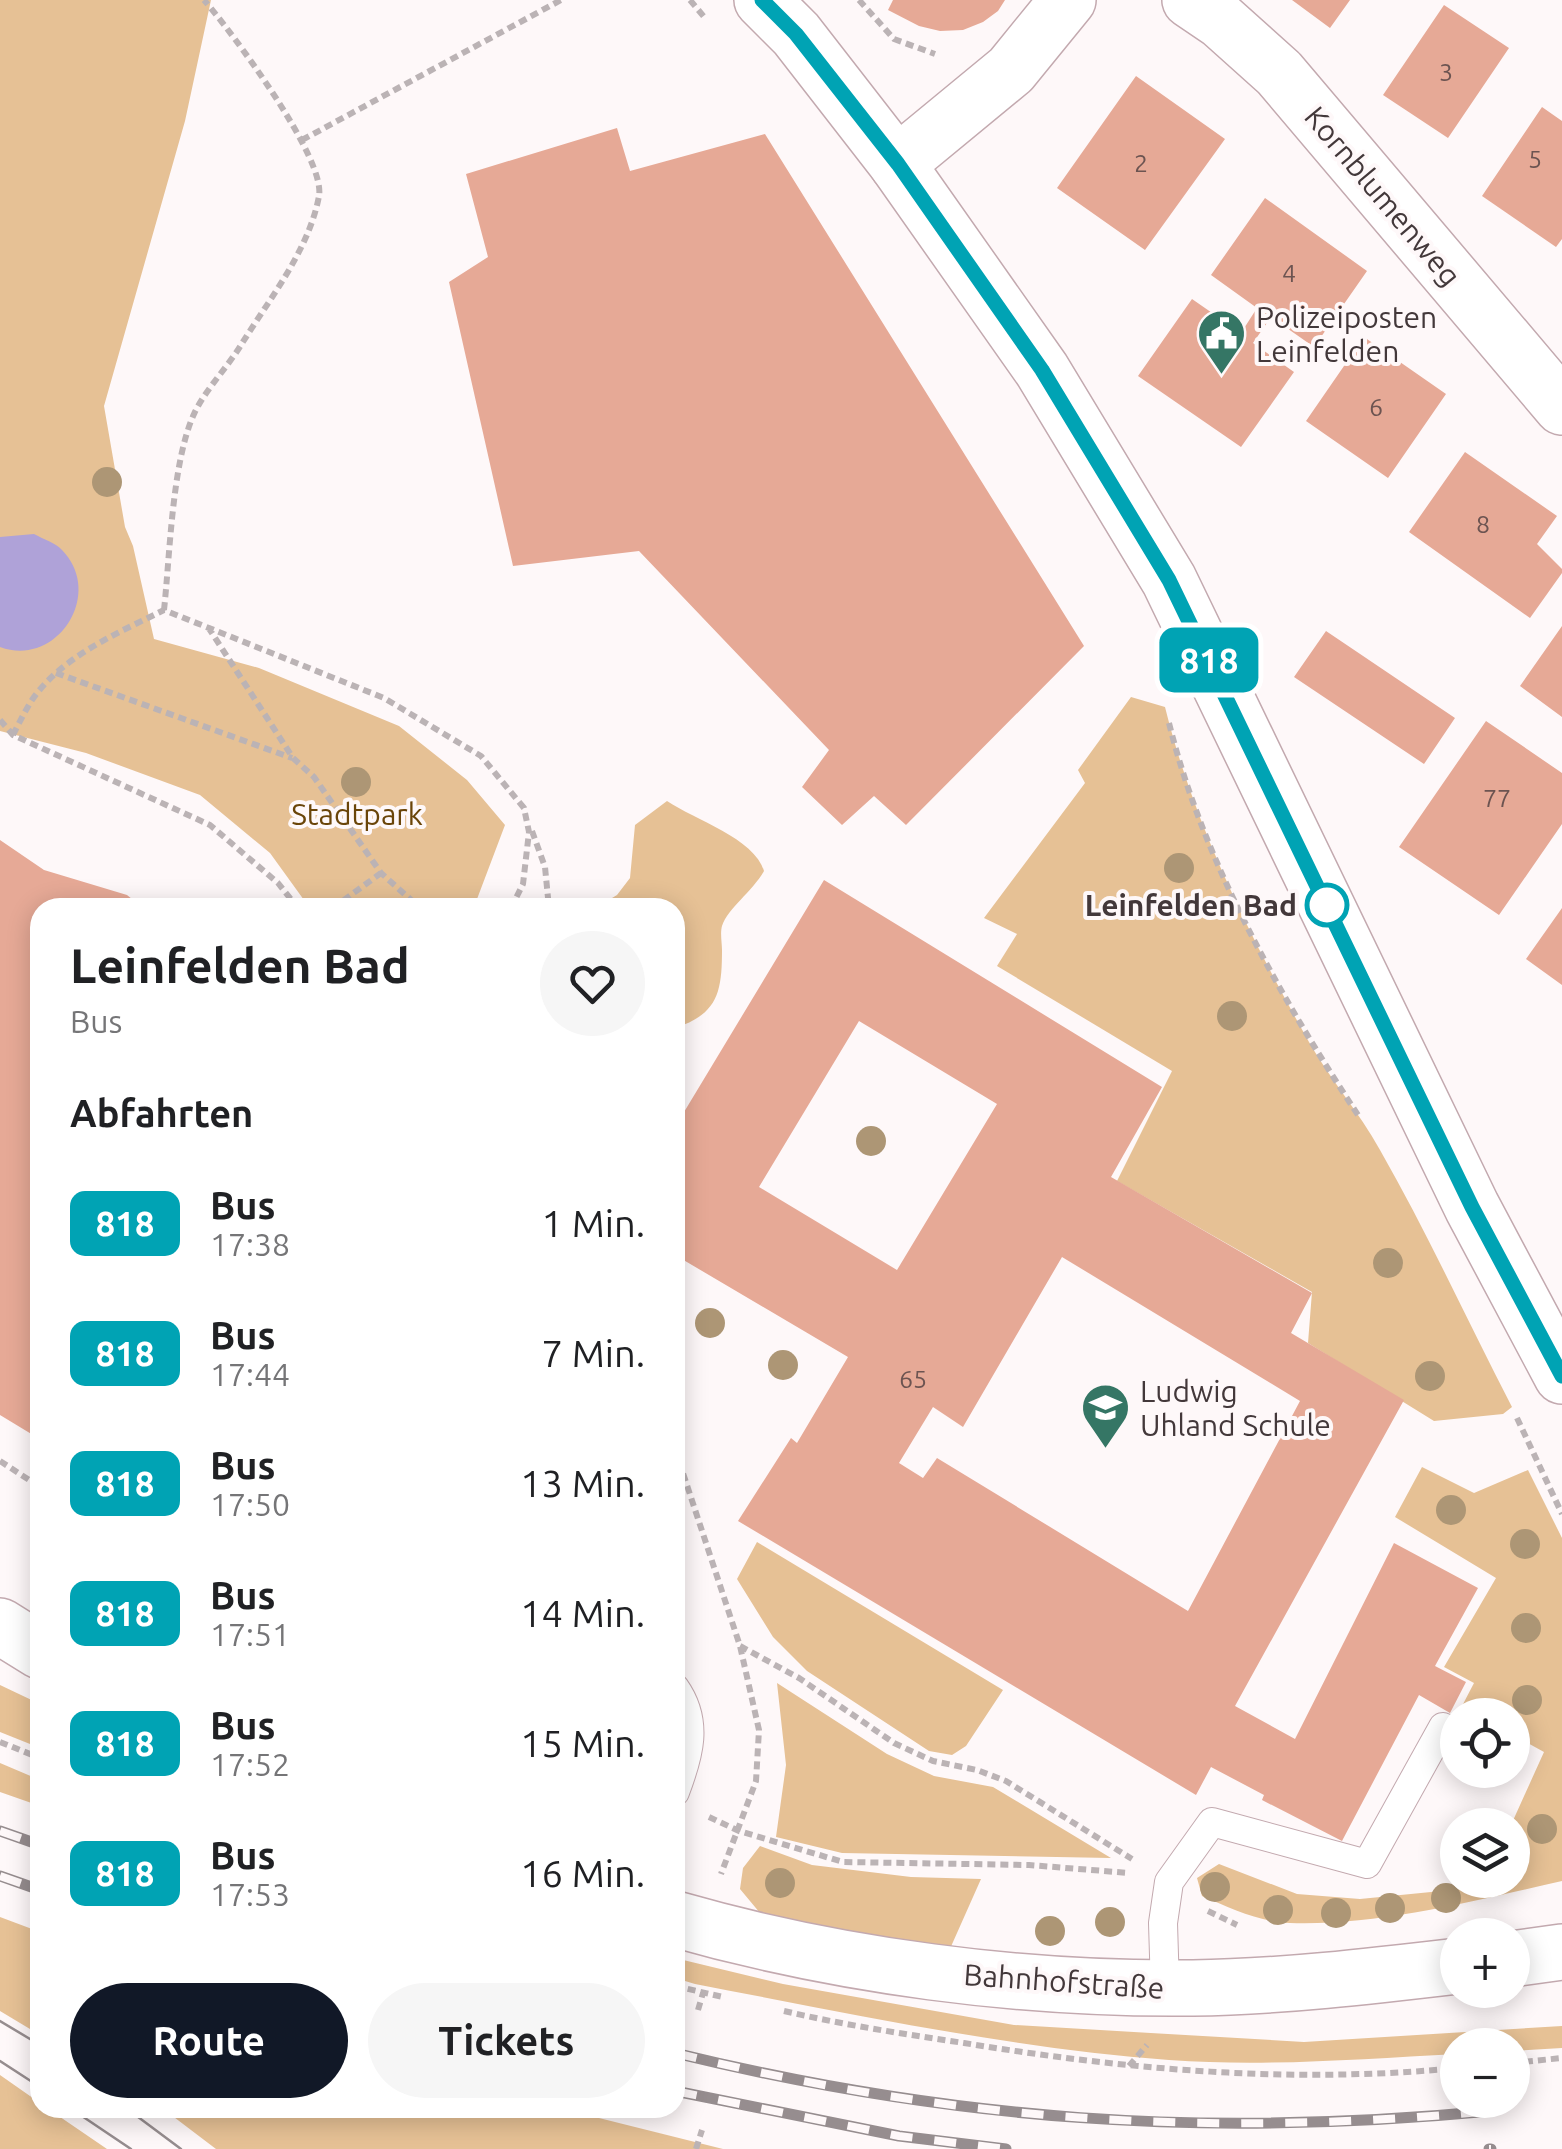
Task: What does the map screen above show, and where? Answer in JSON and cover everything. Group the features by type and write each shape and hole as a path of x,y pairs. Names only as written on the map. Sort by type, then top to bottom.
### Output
{"street":[{"path":"762,0 796,34 898,164 1042,370 1169,580 1472,1207 1562,1376"},
{"path":"898,164 1011,70 1068,0"},
{"name":"Kornblumenweg","path":"1190,0 1279,73 1562,407"},
{"path":"0,1626 30,1645"},
{"name":"Bahnhofstraße","path":"685,1921 804,1949 949,1973 1076,1986 1165,1988 1440,1968"},
{"path":"1530,1957 1562,1952"}],"lane":[{"path":"685,1703 690,1731 685,1766"},
{"path":"1165,1988 1164,1922 1169,1882 1212,1822 1367,1864 1440,1733"}],"path":[{"path":"164,610 182,444 195,411 300,250 320,192 302,140 204,0"},
{"path":"302,140 561,0"},
{"path":"859,0 894,39 933,54 990,54 1011,70"},
{"path":"13,735 33,698 56,673 78,656 164,610 384,698 481,756 524,808 545,866 548,898"},
{"path":"208,627 293,758 314,778 380,873 409,898"},
{"path":"56,673 293,758"},
{"path":"0,720 13,735 210,826 278,883 290,898"},
{"path":"517,898 523,884 529,832 524,808"},
{"path":"346,898 380,873"},
{"path":"0,1461 30,1481"},
{"path":"740,1646 799,1678 894,1743 933,1761 1006,1781 1169,1882"},
{"path":"0,1742 30,1754"},
{"path":"739,1831 844,1862 1117,1870 1169,1882"},
{"path":"685,1988 737,2000"},
{"path":"698,2010 703,1993"},
{"path":"771,2008 870,2029 1128,2067 1304,2077 1440,2069"},
{"path":"1530,2061 1562,2058"},
{"path":"696,2149 702,2130"}],"green space":[{"name":"Stadtpark","path":"0,0 211,0 185,121 104,406 125,527 154,639 259,668 399,726 467,780 505,825 477,898 302,898 270,853 200,795 86,753 0,731"},
{"path":"1131,697 1165,707 1191,794 1245,921 1309,1042 1372,1136 1415,1214 1512,1407 1503,1414 1434,1421 1308,1343 1312,1292 1117,1181 1172,1071 997,966 1017,934 984,918 1085,783 1078,770"},
{"path":"667,801 736,839 758,859 764,871 722,926 721,978 715,1000 700,1016 685,1024 685,898 612,898 630,878 635,825"},
{"path":"1422,1467 1474,1493 1528,1470 1562,1538 1562,1881 1530,1888 1530,1808 1519,1808 1544,1752 1530,1744 1530,1698 1466,1698 1474,1683 1444,1667 1496,1578 1395,1517"},
{"path":"757,1542 1003,1690 966,1746 952,1755 929,1751 807,1671 773,1637 737,1579"},
{"path":"777,1683 887,1754 934,1776 993,1787 1111,1858 842,1853 776,1837 786,1765"},
{"path":"0,1685 30,1699 30,1744 0,1732"},
{"path":"0,1763 30,1776 30,1802 0,1792"},
{"path":"760,1846 812,1865 911,1877 981,1879 949,1951 760,1913 740,1889 743,1868"},
{"path":"1219,1864 1297,1894 1360,1899 1440,1891 1440,1898 1483,1898 1357,1920 1290,1923 1245,1914 1202,1896 1197,1878"},
{"path":"0,1917 30,1928 30,2029 0,2011"},
{"path":"685,1960 783,1984 1014,2025 1304,2042 1440,2034 1440,2055 1205,2062 1109,2055 931,2029 695,1984 685,1981"},
{"path":"1562,2026 1562,2048 1530,2050 1530,2028"},
{"path":"0,2075 30,2096 30,2118 62,2118 107,2149 0,2149"},
{"path":"175,2118 599,2118 723,2149 216,2149"}],"shaded area":[{"path":"34,534 59,548 74,568 76,606 56,637 40,647 21,651 0,647 0,537"}],"building":[{"path":"893,0 1005,0 983,22 963,30 940,31 919,26 888,10"},
{"path":"1292,0 1350,0 1330,28"},
{"path":"1444,5 1509,48 1448,138 1383,95"},
{"path":"1136,76 1225,139 1145,250 1057,188"},
{"path":"1542,107 1562,121 1562,239 1556,247 1482,196"},
{"path":"617,128 630,171 765,134 1084,646 906,825 874,796 842,825 802,787 829,750 639,551 513,566 449,282 488,257 466,174"},
{"path":"1265,198 1367,271 1314,347 1271,317 1253,343 1294,372 1241,447 1138,376 1192,299 1241,333 1257,308 1211,275"},
{"path":"1364,337 1446,394 1388,478 1306,421"},
{"path":"1465,452 1557,516 1537,544 1562,573 1530,618 1409,532"},
{"path":"1562,626 1562,717 1520,686"},
{"path":"1326,631 1455,718 1424,764 1294,677"},
{"path":"1486,721 1562,773 1562,824 1499,915 1399,847"},
{"path":"0,840 44,870 131,898 30,898 30,1433 0,1415"},
{"path":"824,880 1162,1087 1111,1177 1312,1293 1291,1333 1404,1400 1235,1706 1295,1739 1394,1543 1478,1588 1435,1666 1466,1682 1458,1698 1440,1698 1440,1707 1419,1695 1342,1841 1262,1800 1264,1795 1211,1767 1196,1795 738,1521 791,1438 797,1443 848,1357 685,1261 685,1110","holes":["859,1021 997,1104 897,1270 759,1187","1062,1257 1300,1401 1188,1611 937,1458 923,1478 899,1463 933,1407 963,1427"]},
{"path":"1562,908 1562,985 1526,959"}],"tram line":[{"path":"0,2021 30,2039"},
{"path":"0,2061 30,2080"},
{"path":"85,2118 131,2149"},
{"path":"139,2118 181,2149"}],"railway":[{"path":"0,1831 30,1842"},
{"path":"0,1876 30,1886"},
{"path":"685,2055 880,2095 1080,2118 1282,2123 1440,2115"},
{"path":"685,2093 899,2136 1006,2149"}],"bus line":[{"name":"818","path":"762,0 796,34 898,164 1042,370 1169,580 1472,1207 1562,1376"}],"place":[{"name":"Polizeiposten Leinfelden","path":"1221,376"},
{"name":"Leinfelden Bad","path":"1327,905"},
{"name":"Ludwig Uhland Schule","path":"1105,1450"}]}
